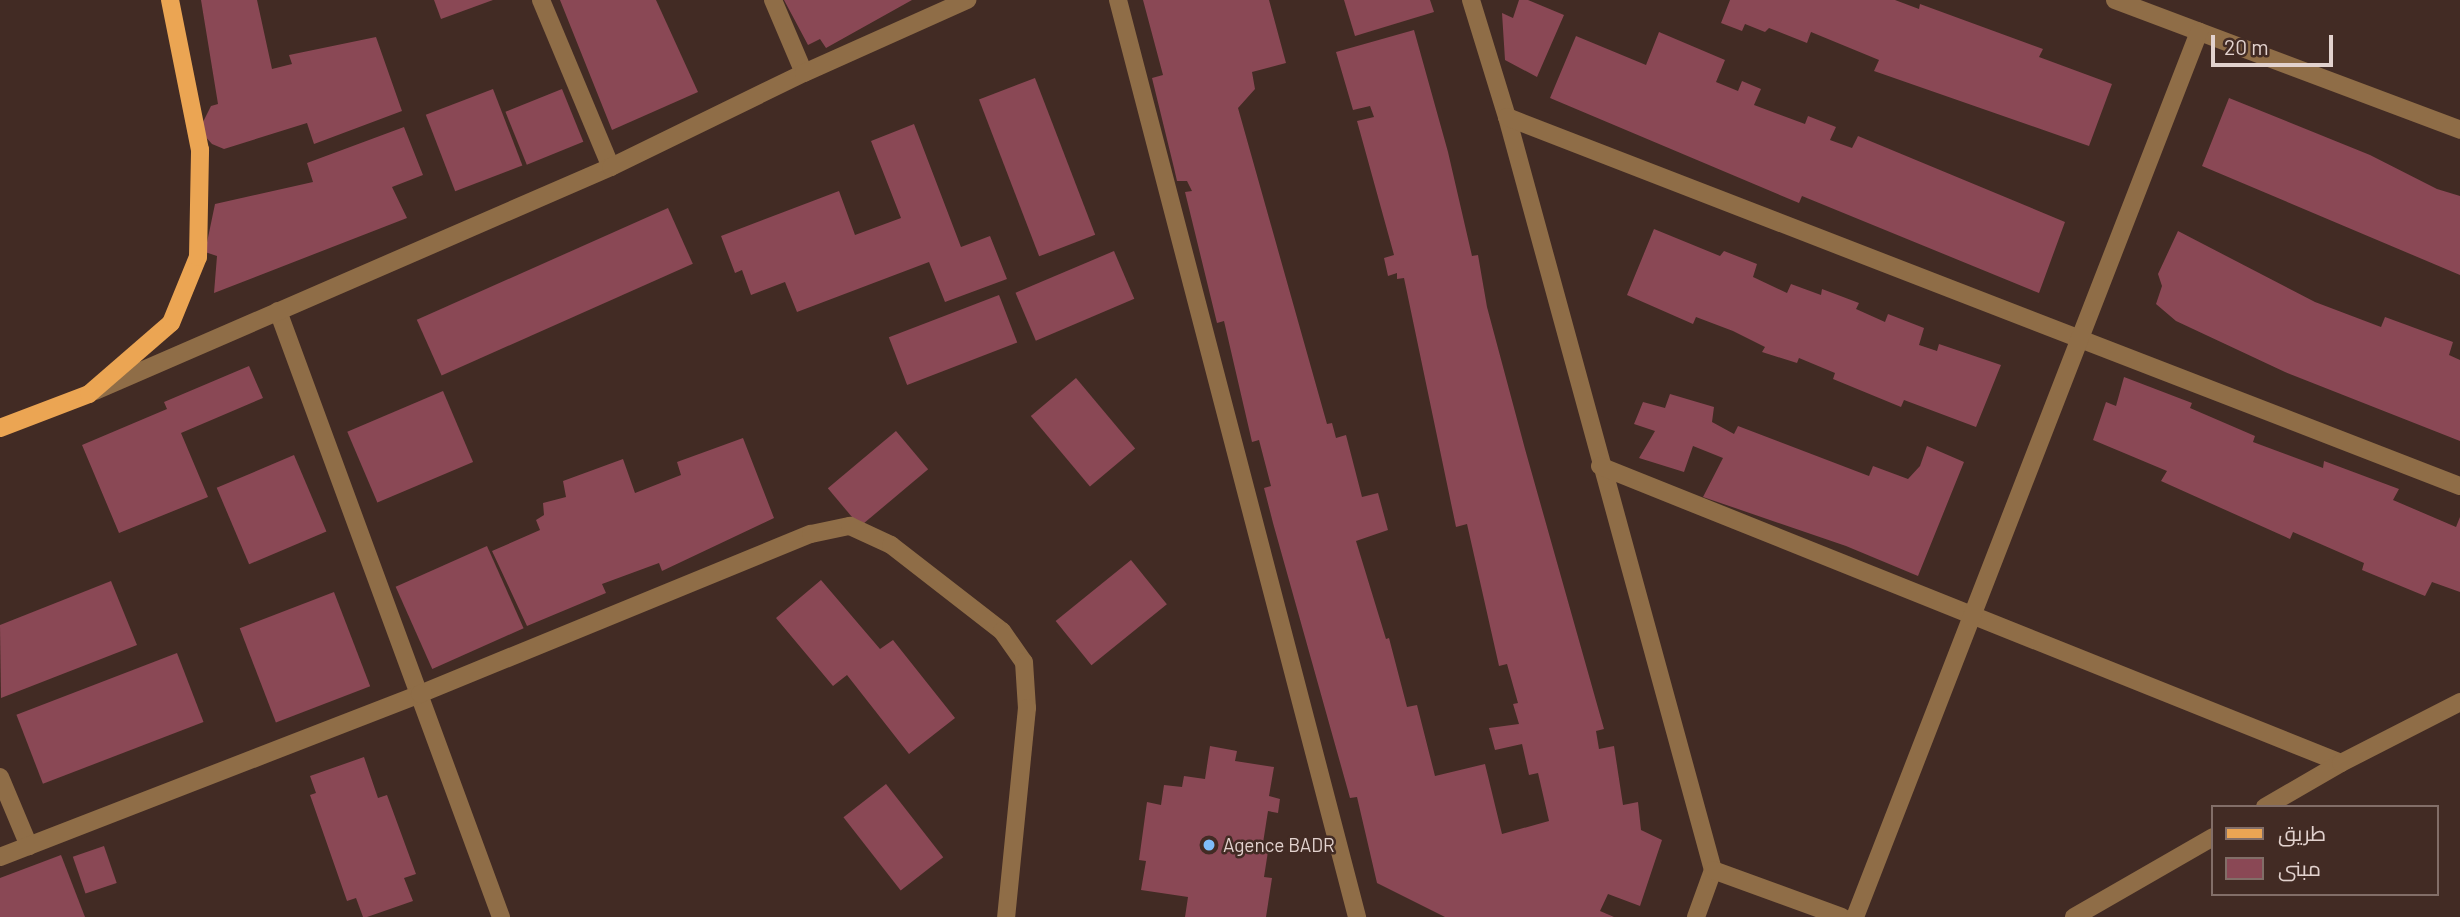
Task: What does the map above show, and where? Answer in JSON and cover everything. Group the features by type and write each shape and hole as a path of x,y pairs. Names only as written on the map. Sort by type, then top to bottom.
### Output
{"main road":[{"path":"0,428 89,394 172,323 198,257 200,150 170,0"}],"street":[{"path":"541,0 611,167"},
{"path":"773,0 804,73"},
{"path":"89,394 611,167 804,73 929,8 967,0"},
{"path":"1118,0 1357,917"},
{"path":"1472,0 1507,117 1600,466 1713,870 1696,917"},
{"path":"2115,0 2460,130"},
{"path":"1854,917 2199,32"},
{"path":"1507,117 2460,486"},
{"path":"278,311 501,917"},
{"path":"1600,466 1971,617 2341,763"},
{"path":"0,857 420,694 811,534 850,526 891,545 1002,631 1024,662 1027,708 1006,917"},
{"path":"2268,805 2341,763 2460,702"},
{"path":"0,777 29,846"},
{"path":"2074,917 2212,838"},
{"path":"1713,870 1842,917"}],"building":[{"path":"201,0 257,0 272,69 292,64 289,55 376,37 402,111 314,144 307,123 224,149 212,144 203,134 202,124 211,106 218,104"},
{"path":"434,0 493,0 441,19"},
{"path":"560,0 656,0 698,92 612,130"},
{"path":"784,0 912,0 826,48 820,39 808,45"},
{"path":"1143,0 1269,0 1286,63 1252,72 1255,89 1238,108 1327,424 1332,423 1336,438 1346,435 1362,497 1378,493 1388,530 1356,541 1386,639 1389,638 1407,707 1417,705 1435,776 1485,764 1502,834 1549,821 1538,773 1529,775 1522,744 1495,750 1489,728 1519,724 1513,704 1518,703 1507,664 1499,666 1467,524 1456,527 1404,278 1397,279 1397,273 1388,276 1384,258 1394,255 1357,121 1374,117 1370,106 1353,110 1336,52 1414,30 1448,152 1472,256 1478,255 1487,307 1604,729 1596,731 1599,749 1614,746 1623,805 1638,802 1641,830 1662,840 1640,906 1608,894 1600,911 1614,917 1445,917 1377,883 1357,797 1350,798 1273,523 1264,488 1271,486 1259,440 1252,442 1224,321 1217,323 1185,192 1192,191 1187,181 1177,181 1152,78 1163,75"},
{"path":"1344,0 1430,0 1434,12 1355,36"},
{"path":"1519,0 1528,0 1564,15 1537,77 1505,60 1502,13 1513,18"},
{"path":"1730,0 1895,0 1919,9 1920,4 2043,49 2039,57 2112,84 2089,146 1874,71 1879,60 1811,32 1807,43 1769,28 1765,32 1745,24 1742,31 1721,23"},
{"path":"1659,32 1725,60 1716,82 1738,91 1742,81 1761,89 1754,105 1805,124 1808,116 1836,127 1830,140 1852,148 1858,136 2065,222 2039,293 1802,196 1799,203 1550,98 1576,36 1646,65"},
{"path":"1035,78 1095,235 1039,256 979,100"},
{"path":"493,89 522,166 455,191 426,115"},
{"path":"562,89 583,142 527,165 505,112"},
{"path":"2229,98 2370,155 2437,189 2460,196 2460,275 2202,166"},
{"path":"914,124 961,247 990,236 1007,279 945,302 929,262 797,312 785,282 751,295 742,270 735,273 721,236 839,191 855,235 901,218 871,141"},
{"path":"404,127 423,175 392,187 407,218 214,293 217,256 205,252 215,204 313,182 307,163"},
{"path":"668,208 693,264 442,376 417,320"},
{"path":"1654,229 1720,256 1724,251 1757,264 1753,277 1787,293 1791,284 1821,295 1822,289 1859,303 1856,309 1885,322 1888,314 1924,328 1919,345 1937,351 1939,344 2001,365 1976,427 1904,400 1901,407 1833,379 1835,373 1799,358 1797,363 1762,352 1765,347 1733,331 1696,317 1693,324 1627,295"},
{"path":"2178,231 2315,302 2381,327 2385,317 2453,342 2449,355 2460,360 2460,441 2285,372 2176,321 2156,304 2162,286 2158,274"},
{"path":"1114,251 1134,299 1036,341 1016,293"},
{"path":"999,295 1017,343 907,385 889,337"},
{"path":"249,366 263,398 181,433 208,497 119,533 82,445 167,409 164,402"},
{"path":"2124,377 2192,403 2190,408 2255,436 2253,442 2323,468 2324,461 2399,489 2393,500 2456,527 2460,517 2460,592 2432,582 2425,596 2362,570 2364,563 2293,532 2290,539 2161,481 2167,471 2093,440 2106,402 2116,406"},
{"path":"1076,378 1135,448 1090,486 1031,416"},
{"path":"443,391 473,462 377,503 347,432"},
{"path":"1670,394 1714,407 1712,422 1734,434 1738,426 1869,476 1873,466 1908,479 1920,466 1927,446 1964,462 1918,576 1846,546 1703,497 1723,458 1693,446 1684,472 1639,458 1655,431 1634,424 1643,402 1665,408"},
{"path":"896,431 928,469 860,527 828,488"},
{"path":"743,438 774,518 662,571 659,563 602,584 606,593 527,626 492,551 540,530 536,520 544,515 543,503 566,497 563,481 623,459 635,493 681,475 677,462"},
{"path":"294,455 326,531 249,564 217,488"},
{"path":"487,546 524,628 432,669 396,587"},
{"path":"1131,560 1167,604 1091,665 1056,621"},
{"path":"821,580 880,649 893,640 955,718 909,754 847,675 833,686 776,618"},
{"path":"111,581 137,645 1,698 0,625"},
{"path":"334,592 370,686 276,722 240,628"},
{"path":"177,653 204,722 43,784 16,715"},
{"path":"1210,746 1237,751 1235,761 1274,767 1269,796 1280,799 1278,813 1268,811 1263,843 1269,845 1264,877 1272,878 1266,917 1185,917 1188,897 1141,890 1146,861 1139,860 1147,802 1161,805 1164,785 1182,787 1184,776 1205,779"},
{"path":"364,757 378,798 387,795 416,874 404,878 413,901 367,917 363,917 356,898 347,901 310,795 316,793 310,776"},
{"path":"886,784 943,857 901,891 843,817"},
{"path":"104,846 117,883 85,894 73,857"},
{"path":"61,855 85,917 0,917 0,878"}],"place":[{"name":"Agence BADR","path":"1209,845"}]}
